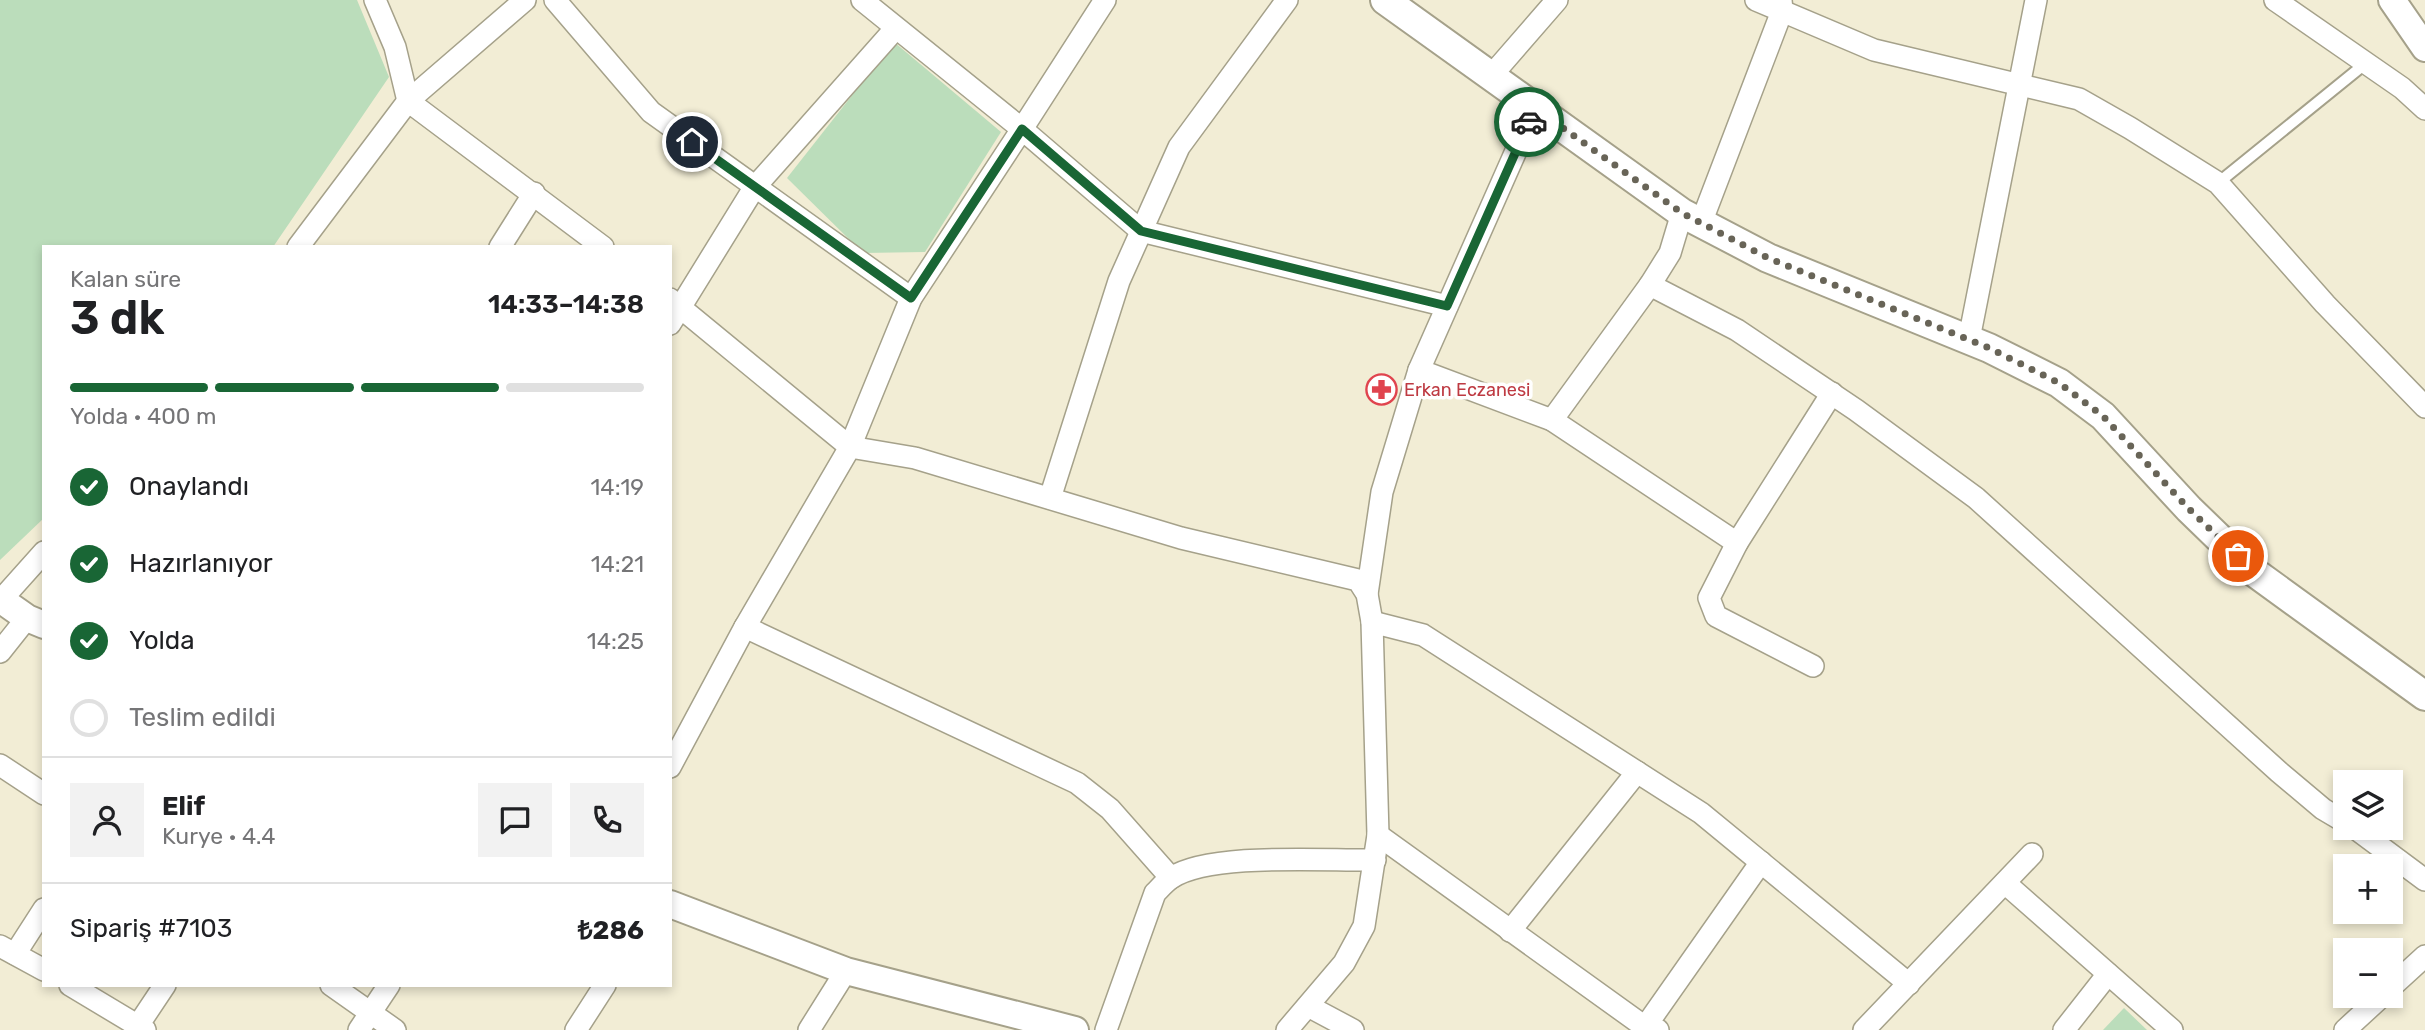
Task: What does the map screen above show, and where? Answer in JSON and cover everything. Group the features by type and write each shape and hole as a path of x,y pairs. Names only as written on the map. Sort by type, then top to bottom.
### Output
{"main road":[{"path":"1385,0 1691,218 1768,258 1969,339 2059,383 2103,416 2189,509 2254,572 2425,696"}],"street":[{"path":"375,0 395,47 408,102 534,192 600,245"},
{"path":"300,245 408,102 525,0"},
{"path":"555,0 651,112 911,298"},
{"path":"862,0 1022,129 1141,231 1447,306"},
{"path":"672,763 745,627 849,447 911,298 1105,0"},
{"path":"1050,498 1119,281 1179,147 1287,0"},
{"path":"1491,76 1557,0"},
{"path":"1756,0 1782,6 1874,50 2079,99 2218,183 2325,304 2425,407"},
{"path":"1969,339 2036,0"},
{"path":"2275,0 2402,88 2425,109"},
{"path":"2392,0 2425,48"},
{"path":"1552,420 1650,285 1691,218 1782,6"},
{"path":"895,29 754,188 674,310 849,447 915,458 1181,538 1358,580 1367,594"},
{"path":"1287,1030 1344,963 1364,926 1378,835 1372,622 1367,594 1382,492 1419,370 1535,108"},
{"path":"501,245 534,192"},
{"path":"1650,285 1737,330 1832,393 1976,498 2279,772 2333,814"},
{"path":"1419,370 1552,420 1737,543"},
{"path":"1812,666 1713,612 1709,598 1737,543 1832,393"},
{"path":"0,652 35,622 1,599 42,554"},
{"path":"1372,622 1423,635 1701,813 1909,984"},
{"path":"745,627 1077,783 1110,809 1171,878"},
{"path":"0,765 42,793"},
{"path":"1510,931 1637,772"},
{"path":"1378,835 1648,1029 1761,862"},
{"path":"2371,840 2425,880"},
{"path":"1864,1030 2032,854"},
{"path":"1106,1030 1155,893 1171,878 1194,868 1235,862 1375,860"},
{"path":"2005,883 2172,1030"},
{"path":"672,905 846,971 1073,1030"},
{"path":"42,911 7,950 42,969"},
{"path":"2403,976 2425,956"},
{"path":"809,1030 846,971"},
{"path":"2064,1030 2108,974"},
{"path":"73,987 140,1028 164,987"},
{"path":"333,987 365,1021 395,1030"},
{"path":"365,1021 388,987"},
{"path":"576,1030 604,987"},
{"path":"1308,1006 1353,1030"},
{"path":"2345,1030 2369,1008"}],"lane":[{"path":"2218,183 2366,63"}],"green space":[{"path":"0,0 357,0 389,77 274,245 42,245 42,520 0,560"},
{"path":"894,42 1001,132 925,252 863,253 787,178"},
{"path":"2124,1008 2147,1030 2103,1030"}],"way so far":[{"path":"1529,122 1535,108 1682,213 1768,258 1989,348 2059,383 2103,416 2143,455 2189,509 2238,556"}],"place":[{"name":"Erkan Eczanesi","path":"1381,390"}],"route":[{"path":"692,142 911,298 1022,129 1141,231 1447,306 1529,122"}]}
